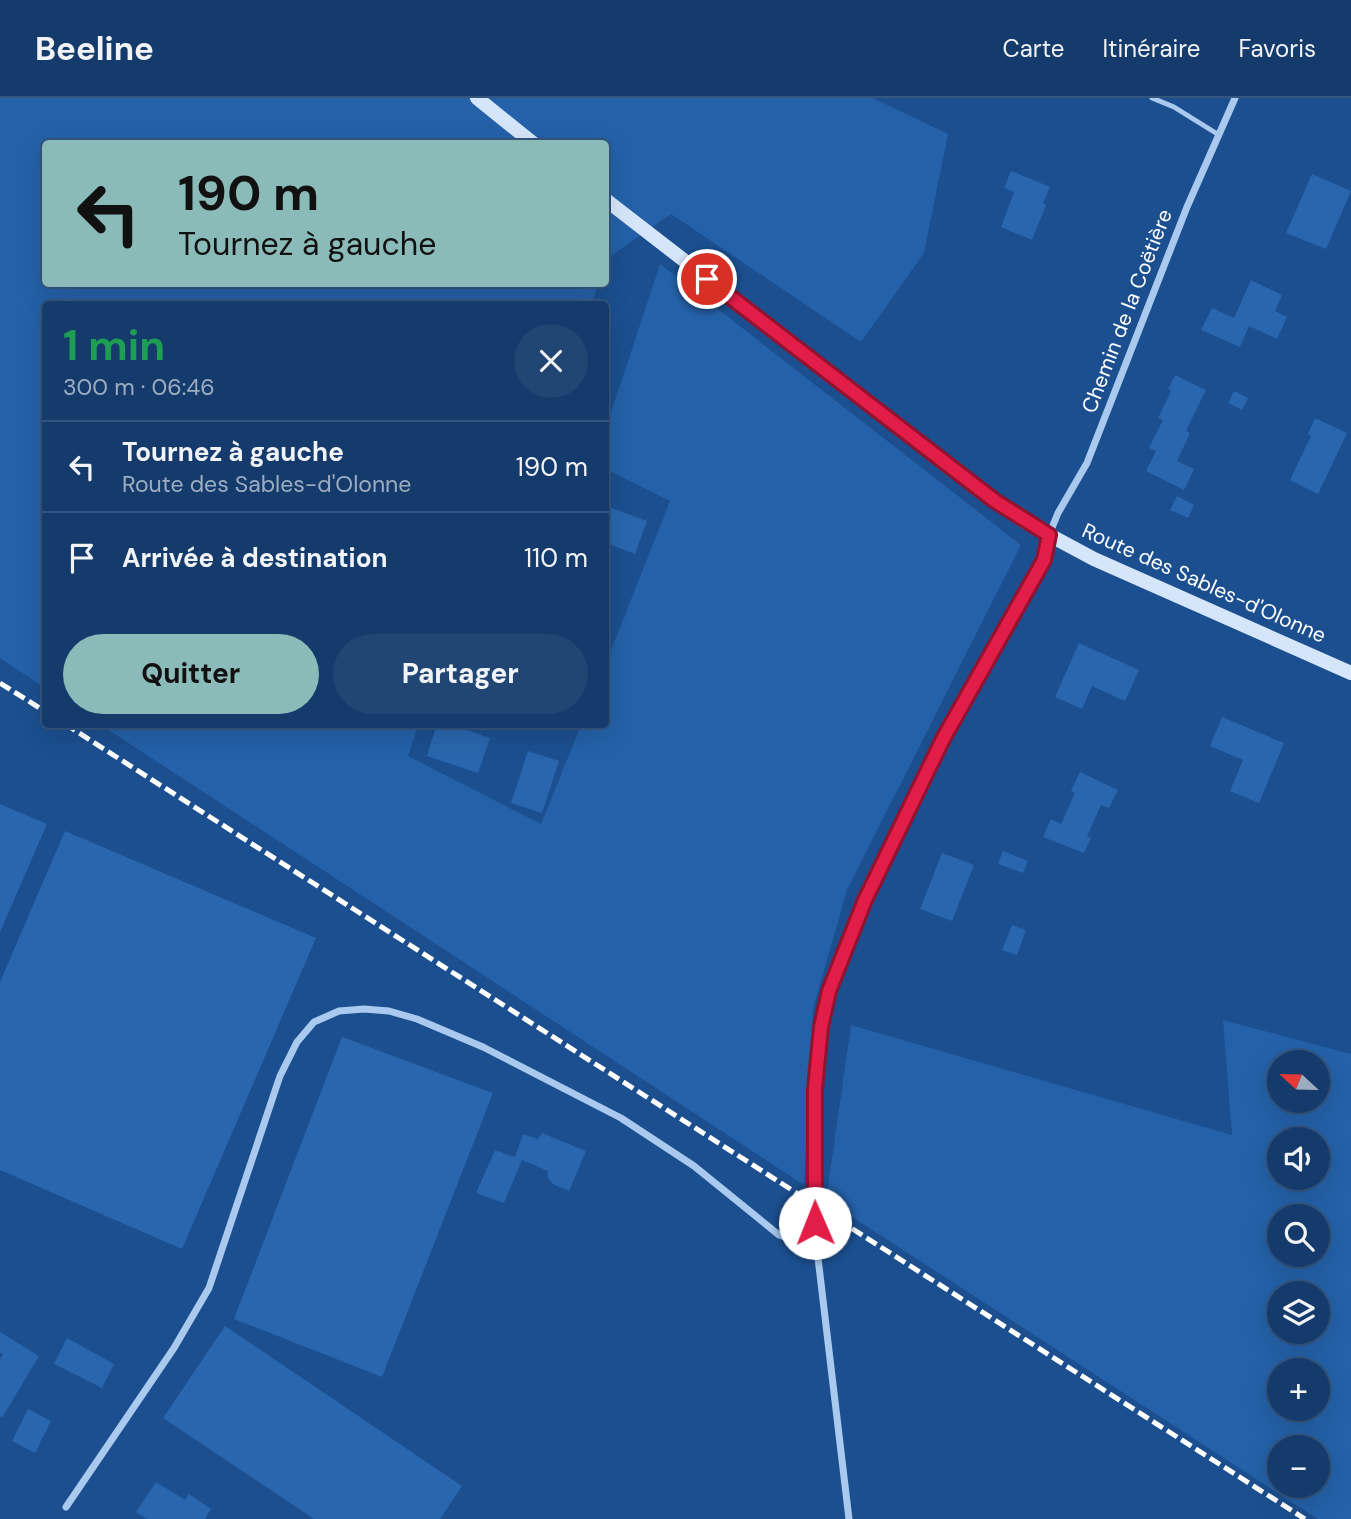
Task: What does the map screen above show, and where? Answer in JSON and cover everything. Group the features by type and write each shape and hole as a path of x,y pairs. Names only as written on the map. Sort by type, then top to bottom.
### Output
{"main road":[{"path":"477,98 529,140"},
{"name":"Route des Sables-d'Olonne","path":"609,202 995,501 1094,559 1351,673"}],"street":[{"name":"Chemin de la Coëtière","path":"849,1519 816,1241 815,1089 821,1027 829,991 895,834 943,739 1044,560 1049,535 1058,513 1087,463 1187,207 1235,98"},
{"path":"65,1507 174,1348 209,1288 280,1076 297,1042 314,1022 339,1011 389,1011 417,1019 483,1047 621,1118 694,1166 779,1235 800,1242 816,1241"}],"lane":[{"path":"1152,98 1174,107 1219,135"}],"shaded area":[{"path":"0,98 873,98 948,134 924,253 861,342 671,214 609,257 609,140 42,140 42,287 598,287 592,301 42,301 42,686 0,658"},
{"path":"660,264 1021,545 847,890 813,1009 804,1185 106,728 417,728 408,756 541,824 580,728 609,728 609,655 670,501 609,470 609,419"},
{"path":"1223,1020 1351,1054 1351,1519 1318,1519 1286,1498 1330,1498 1330,1435 1267,1435 1267,1486 826,1200 851,1025 1232,1135"}],"building":[{"path":"1011,171 1050,187 1032,240 1001,227 1014,192 1004,188"},
{"path":"1312,174 1351,191 1326,249 1286,233"},
{"path":"1251,280 1282,295 1275,311 1287,317 1277,339 1249,326 1240,347 1201,330 1212,308 1234,318"},
{"path":"1175,375 1206,390 1186,431 1190,433 1177,461 1194,469 1184,490 1146,471 1156,451 1149,448 1163,420 1158,418 1171,391 1168,389"},
{"path":"1234,391 1248,398 1242,410 1228,403"},
{"path":"1315,418 1347,433 1318,494 1290,480 1311,436 1308,434"},
{"path":"1177,496 1194,505 1188,518 1170,510"},
{"path":"609,507 647,521 635,554 609,544"},
{"path":"1079,643 1139,670 1125,701 1092,686 1082,709 1055,697"},
{"path":"1222,717 1284,743 1259,803 1230,791 1243,760 1210,746"},
{"path":"436,728 461,728 490,738 478,773 427,756"},
{"path":"528,751 559,761 542,813 511,803"},
{"path":"1080,772 1118,790 1109,808 1101,805 1087,836 1091,838 1084,853 1043,837 1051,819 1061,824 1075,793 1071,791"},
{"path":"0,804 47,824 0,932"},
{"path":"65,831 316,938 182,1249 0,1170 0,982"},
{"path":"1003,851 1028,861 1023,873 998,864"},
{"path":"942,853 974,865 952,921 920,909"},
{"path":"1012,925 1026,930 1017,955 1002,950"},
{"path":"342,1037 493,1093 382,1377 234,1319"},
{"path":"542,1133 586,1151 569,1191 553,1184 548,1178 548,1171 522,1160 504,1203 476,1193 495,1150 515,1157 523,1134 538,1139"},
{"path":"225,1326 462,1486 440,1519 314,1519 163,1418"},
{"path":"0,1332 39,1356 2,1418 0,1360 3,1354 0,1353"},
{"path":"67,1338 114,1364 102,1388 54,1364"},
{"path":"28,1409 51,1421 35,1453 12,1441"},
{"path":"156,1482 185,1500 189,1494 211,1509 205,1519 147,1519 136,1512"}],"railway":[{"path":"0,683 42,709"},
{"path":"71,728 1305,1519"}],"route":[{"path":"707,279 995,501 1049,535 1044,560 943,739 895,834 829,991 821,1027 815,1089 815,1223"}]}
